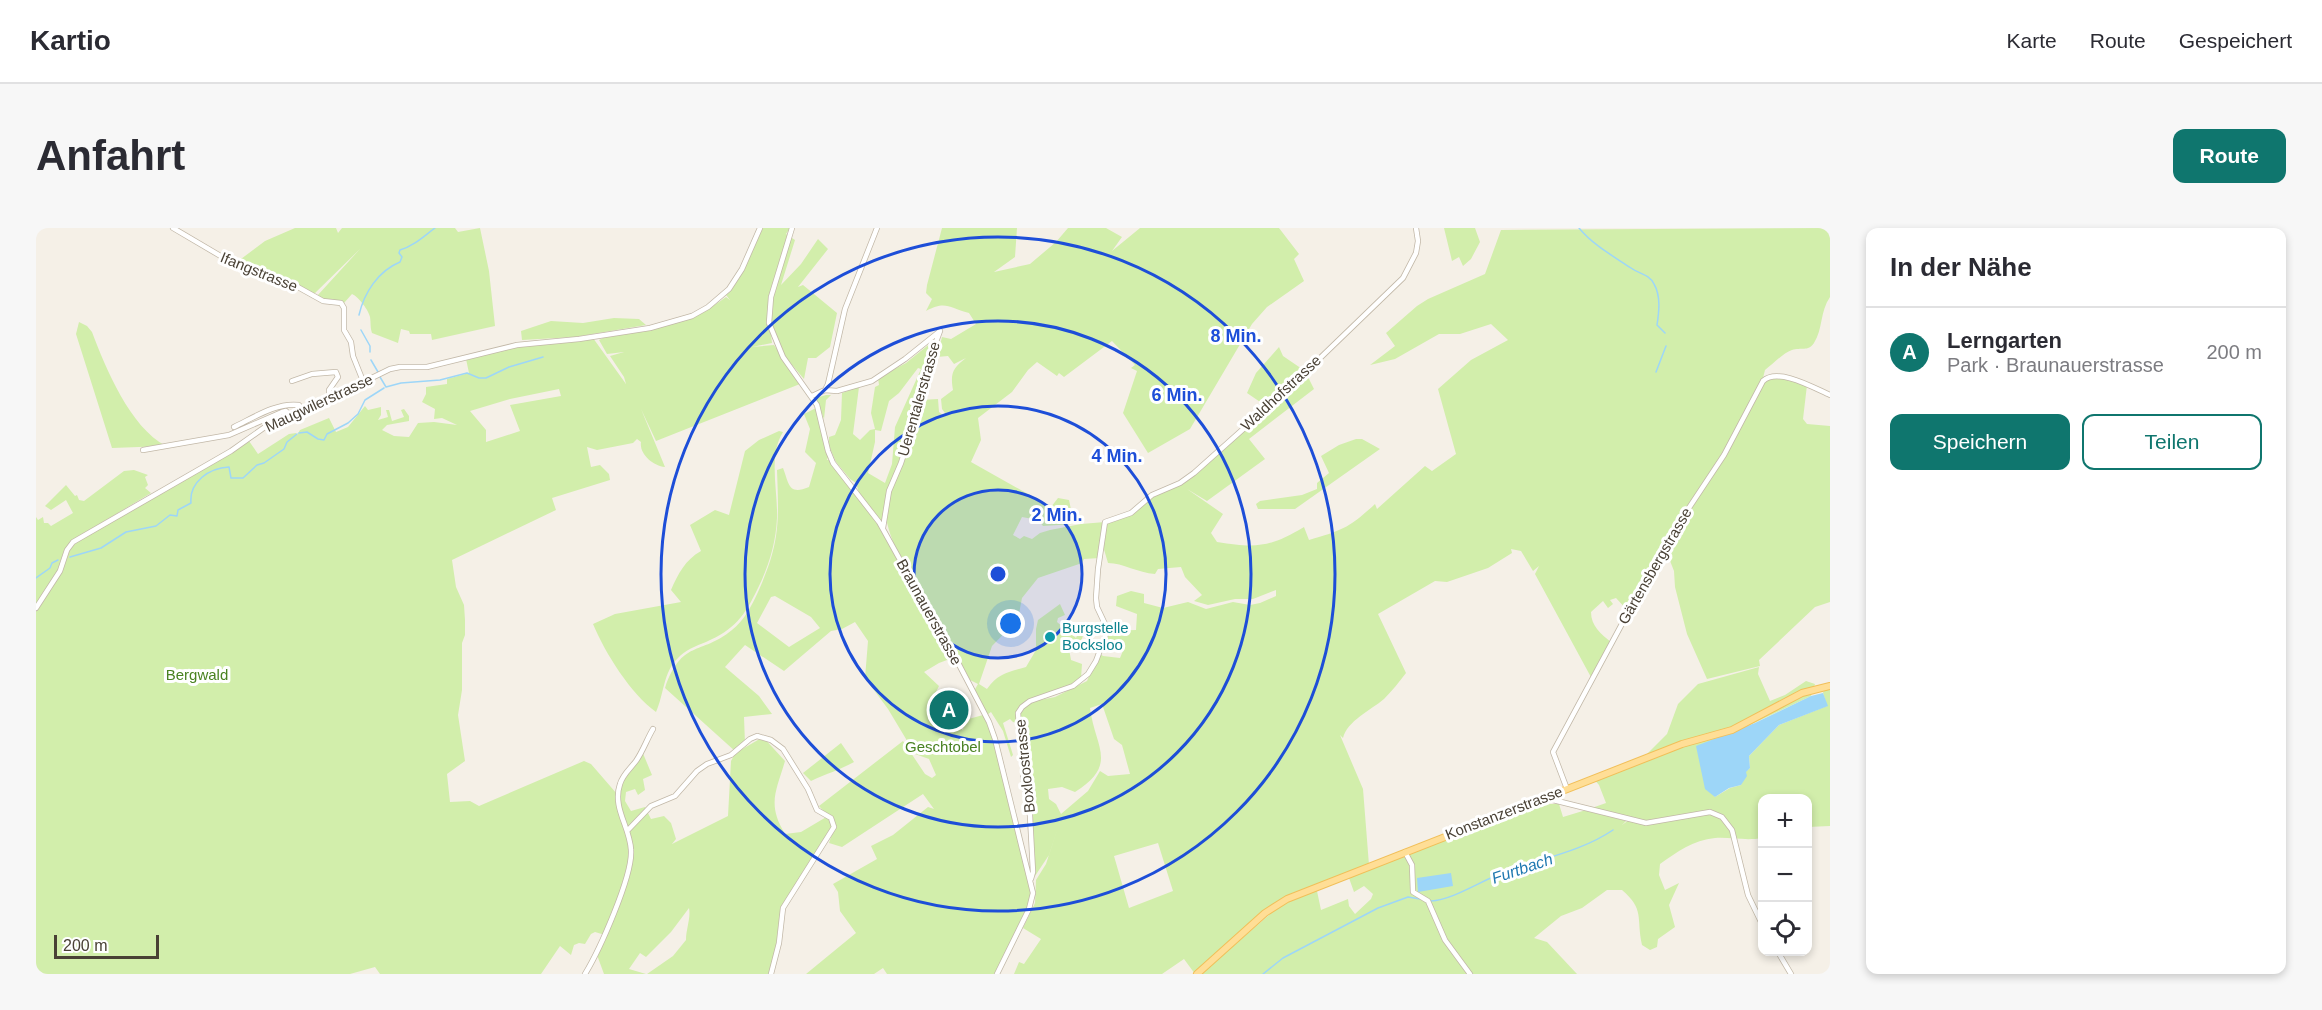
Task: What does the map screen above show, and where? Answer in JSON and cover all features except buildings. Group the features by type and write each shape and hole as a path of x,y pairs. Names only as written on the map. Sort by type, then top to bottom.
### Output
{"main road":[{"name":"Konstanzerstrasse","path":"1197,974 1261,917 1281,903 1682,744 1732,730 1805,692 1830,686"}],"street":[{"name":"Ifangstrasse","path":"173,228 224,258 287,281 323,302 341,303 344,308 342,319 344,330 351,342 353,356 363,381"},
{"name":"Maugwilerstrasse","path":"36,608 60,571 67,550 74,542 231,451 272,422 395,367 423,368 517,345 594,336 684,320 708,307 722,296 735,280 760,228"},
{"name":"Braunauerstrasse","path":"792,228 771,297 769,322 783,357 812,396 819,411 831,460 883,528 931,611 989,722 995,739 1033,892 1030,907 997,974"},
{"path":"812,396 825,390 829,382 845,309 877,228"},
{"name":"Waldhofstrasse","path":"1105,522 1131,513 1152,495 1180,483 1194,473 1287,390 1403,278 1416,253 1418,242 1416,228"},
{"name":"Uerentalerstrasse","path":"825,390 837,391 872,381 905,359 940,331 933,350 932,367 901,463 889,491 883,528"},
{"path":"292,381 312,374 336,372 338,377 329,390 329,398"},
{"name":"Gärtensbergstrasse","path":"1567,789 1553,752 1666,542 1719,464 1763,381 1770,376 1784,377 1830,395"},
{"path":"234,427 273,409 299,405 302,409"},
{"path":"143,450 229,435 286,411 289,414"},
{"name":"Boxloostrasse","path":"1031,879 1034,872 1030,816 1023,775 1026,748 1018,722 1018,713 1022,706 1030,701 1073,686 1088,674 1096,661 1106,634 1096,598 1105,522"},
{"path":"585,974 597,954 631,865 632,850 619,808 620,783 642,751 653,729"},
{"path":"627,830 651,806 675,796 700,768 731,756 752,738 760,736 767,738 783,749 811,793 817,810 831,817 834,827 782,911 780,940 771,974"},
{"path":"1549,796 1553,800 1646,823 1704,813 1719,815 1732,830 1748,895 1758,916"},
{"path":"1405,852 1411,864 1413,892 1428,901 1443,936 1470,974"},
{"path":"1781,956 1791,974"}],"green space":[{"path":"295,228 336,228 338,233 342,228 455,228 458,232 480,228 489,271 495,326 432,340 431,334 410,334 409,331 401,329 398,343 372,333 369,314 355,296 352,294 344,303 326,301 317,296 360,249 313,295 287,281 237,262 265,241"},
{"path":"763,228 790,228 786,234 795,240 781,285 801,264 818,239 828,249 798,287 803,285 837,313 830,347 816,358 808,358 804,379 782,353 770,327 772,343 752,347 774,345 800,384 656,441 641,409 665,467 648,459 642,451 641,442 637,439 633,443 597,450 587,447 591,467 600,465 609,474 610,480 552,498 556,510 452,560 456,587 464,605 465,620 465,635 462,643 462,690 458,715 465,761 447,774 450,802 470,801 479,806 584,761 591,764 617,794 620,783 642,751 652,775 643,779 645,790 638,795 635,789 626,792 625,801 631,811 645,807 651,819 664,816 671,823 676,839 672,844 728,816 731,761 736,752 665,688 671,673 685,655 721,638 732,630 750,607 771,560 774,546 778,519 777,470 783,468 788,483 793,489 809,487 816,463 805,452 810,429 804,414 816,408 827,460 830,460 881,529 955,657 924,672 939,686 935,694 939,699 942,697 948,703 955,715 950,719 963,730 965,720 983,715 991,730 1031,891 1028,907 995,974 887,974 883,968 874,974 806,974 856,933 840,911 838,892 833,884 877,859 871,846 893,835 928,807 934,809 923,794 842,847 829,843 834,828 783,908 771,974 647,974 673,956 686,940 689,908 671,932 646,957 640,953 629,969 646,974 604,974 597,955 605,935 595,932 585,944 574,945 571,955 560,946 541,974 380,974 375,967 350,974 36,974 36,517 38,520 43,517 44,523 51,526 73,513 66,500 51,510 45,506 66,485 79,500 84,501 124,471 134,470 148,475 145,477 148,485 145,488 151,493 78,537 68,548 71,548 77,542 249,441 258,454 289,434 296,433 297,435 300,430 329,418 336,432 348,427 365,406 368,410 381,407 378,420 388,417 386,410 389,410 392,421 404,417 401,410 404,409 409,416 409,421 387,425 382,430 394,436 409,437 418,423 434,422 457,425 442,418 434,419 435,409 422,402 426,394 426,387 447,384 447,379 469,373 466,359 519,346 593,338 626,384 610,356 624,352 607,354 599,340 668,325 698,314 726,297 730,300 726,295 741,274","holes":["559,389 561,396 510,405 520,431 486,442 486,430 470,411 510,399","775,596 811,617 820,628 789,647 757,623 771,597","855,622 868,641 865,678 888,709 915,754 929,759 936,775 932,778 925,774 903,741 819,806 828,816 801,832 785,834 779,824 775,806 776,790 785,761 763,737 739,751 745,744 744,717 772,714 759,696 725,667 745,645 784,671 831,631 842,629"]},
{"path":"942,228 1017,228 1015,257 994,272 1030,264 1056,242 1068,228 1106,228 1122,237 1112,251 1140,228 1279,228 1299,254 1294,259 1304,281 1267,307 1252,324 1190,429 1148,453 1123,413 1137,371 1131,368 1135,365 1112,341 1064,377 1059,373 1057,376 1037,362 1012,392 978,418 981,440 971,462 1051,507 1058,498 1069,500 1074,524 1043,526 1038,520 1022,517 1013,535 1020,539 1024,536 1032,539 1050,530 1105,522 1131,513 1152,495 1180,483 1266,406 1247,393 1256,373 1279,347 1283,356 1305,371 1314,389 1249,439 1265,459 1207,501 1187,489 1223,514 1211,533 1217,542 1262,545 1281,539 1304,527 1309,540 1338,531 1375,504 1377,509 1425,466 1432,471 1456,454 1438,389 1471,360 1508,340 1491,324 1460,334 1439,334 1395,359 1370,365 1395,346 1386,333 1417,306 1485,274 1501,230 1830,228 1830,297 1817,338 1809,347 1789,351 1765,370 1750,401 1764,379 1776,375 1807,385 1803,419 1807,424 1830,426 1830,602 1815,607 1759,660 1760,666 1707,679 1687,634 1675,587 1674,571 1665,548 1628,611 1616,598 1610,600 1613,604 1608,608 1603,601 1591,612 1595,626 1611,642 1592,679 1535,574 1539,566 1533,571 1521,551 1511,549 1512,553 1488,568 1447,582 1435,581 1378,614 1406,673 1384,699 1349,726 1343,738 1340,735 1363,789 1369,865 1297,893 1294,892 1195,974 1184,959 1162,974 1014,974 1019,962 1024,964 1041,939 1023,928 1035,903 1036,880 1049,855 1035,876 1024,780 1027,752 1020,724 1010,719 1003,723 1013,755 1011,757 1003,731 991,712 987,715 974,691 978,684 970,680 930,605 898,552 886,517 883,524 859,493 856,483 836,462 829,446 829,437 835,435 841,420 842,393 859,387 853,434 860,440 870,430 875,429 871,413 875,387 879,385 878,378 906,363 932,342 932,367 919,398 887,501 921,400 938,399 939,412 943,415 945,413 941,399 953,390 954,371 966,358 954,364 948,356 937,357 942,337 951,339 976,324 969,313 948,306 938,306 926,311 932,299 926,293","holes":["918,368 921,369 895,427 892,464 885,483 868,473 875,442 875,430 881,431 889,401 899,393","1103,546 1108,563 1155,574 1158,569 1181,567 1185,577 1202,595 1194,601 1208,605 1235,599 1253,599 1276,590 1276,596 1250,605 1233,602 1206,609 1188,602 1163,608 1144,603 1144,594 1131,591 1117,596 1116,606 1137,614 1136,630 1106,631 1107,643 1125,646 1120,658 1103,656 1099,653 1087,681 1055,697 1040,700 1074,684 1081,678 1082,664 1071,660 1069,649 1079,648 1086,626 1082,625 1076,638 1057,622 1058,618 1065,615 1060,604 1038,620 1036,650 1026,667 1000,676 987,689 979,684 992,646 1018,619 1022,598 1038,578 1082,563 1084,559 1100,558","1102,704 1114,739 1122,745 1130,774 1108,776 1100,771 1088,791 1061,814 1056,804 1049,799 1048,789 1062,787 1075,792 1097,773 1100,764 1101,754 1090,708","1158,843 1173,891 1129,908 1114,856"]},
{"path":"1444,228 1475,228 1480,242 1471,259 1463,266 1459,257 1452,261"},
{"path":"614,318 639,319 646,325 575,337 522,340 521,331 551,321 583,323"},
{"path":"79,322 92,332 104,363 130,411 153,437 166,446 112,448 76,334"},
{"path":"831,395 826,400 824,419 816,398"},
{"path":"779,431 783,432 778,441 775,462 777,507 775,536 769,563 762,580 748,607 732,627 687,650 673,664 656,712 628,684 604,647 593,624 615,614 681,602 671,590 683,568 701,551 690,525 715,510 729,515 745,451 759,440"},
{"path":"1362,439 1380,449 1295,509 1258,509 1256,504 1260,501 1302,495 1317,489 1317,483 1329,473 1321,456 1339,445"},
{"path":"1759,667 1758,674 1770,701 1785,695 1806,681 1815,684 1811,696 1731,734 1711,792 1715,797 1730,788 1741,785 1745,772 1750,768 1749,756 1779,725 1827,706 1823,693 1825,687 1830,686 1830,826 1812,827 1812,794 1758,794 1758,838 1707,839 1686,847 1660,864 1659,875 1665,890 1679,883 1669,905 1675,927 1658,939 1657,947 1650,950 1642,945 1637,909 1629,897 1622,890 1607,890 1582,908 1561,916 1534,938 1547,942 1577,974 1201,974 1276,909 1294,899 1317,891 1321,910 1348,899 1349,906 1355,914 1371,899 1373,894 1364,886 1354,892 1349,878 1510,814 1559,804 1563,817 1586,810 1626,821 1622,825 1629,820 1589,809 1606,803 1599,785 1593,778 1643,758 1667,734 1678,704 1698,684"},
{"path":"841,743 854,762 811,781 803,773"}],"water":[{"path":"1823,693 1828,706 1779,725 1749,756 1750,768 1741,785 1729,788 1715,797 1705,789 1696,746 1755,723 1811,696"},
{"path":"1451,873 1453,886 1418,892 1417,878"}],"waterway":[{"path":"359,315 364,299 373,284 385,271 400,262 402,257 400,250 435,228"},
{"path":"1579,228 1590,240 1652,281 1659,299 1657,325 1665,333"},
{"path":"361,330 370,346 370,352"},
{"path":"1656,372 1666,346"},
{"path":"380,377 386,387 401,383 440,380 467,373 486,378 509,367 543,357"},
{"path":"371,360 378,372"},
{"path":"299,433 307,432 324,440 327,434 348,423 358,414 365,400 384,388"},
{"path":"70,557 101,548 126,532 156,526 170,515 177,516 178,510 191,503 193,489 208,473 229,467 231,478 243,478 257,465 264,463 284,449 287,442 297,434"},
{"path":"36,578 58,560"},
{"name":"Furtbach","path":"1431,901 1448,897 1500,874 1572,850 1613,830"},
{"name":"Furtbach","path":"1263,974 1283,958 1378,908 1408,897 1420,899"}],"place":[{"name":"Burgstelle Bocksloo","path":"1050,637"},
{"name":"Lerngarten","path":"949,710"}],"park label":[{"name":"Bergwald","path":"197,675"},
{"name":"Geschtobel","path":"943,747"}]}
